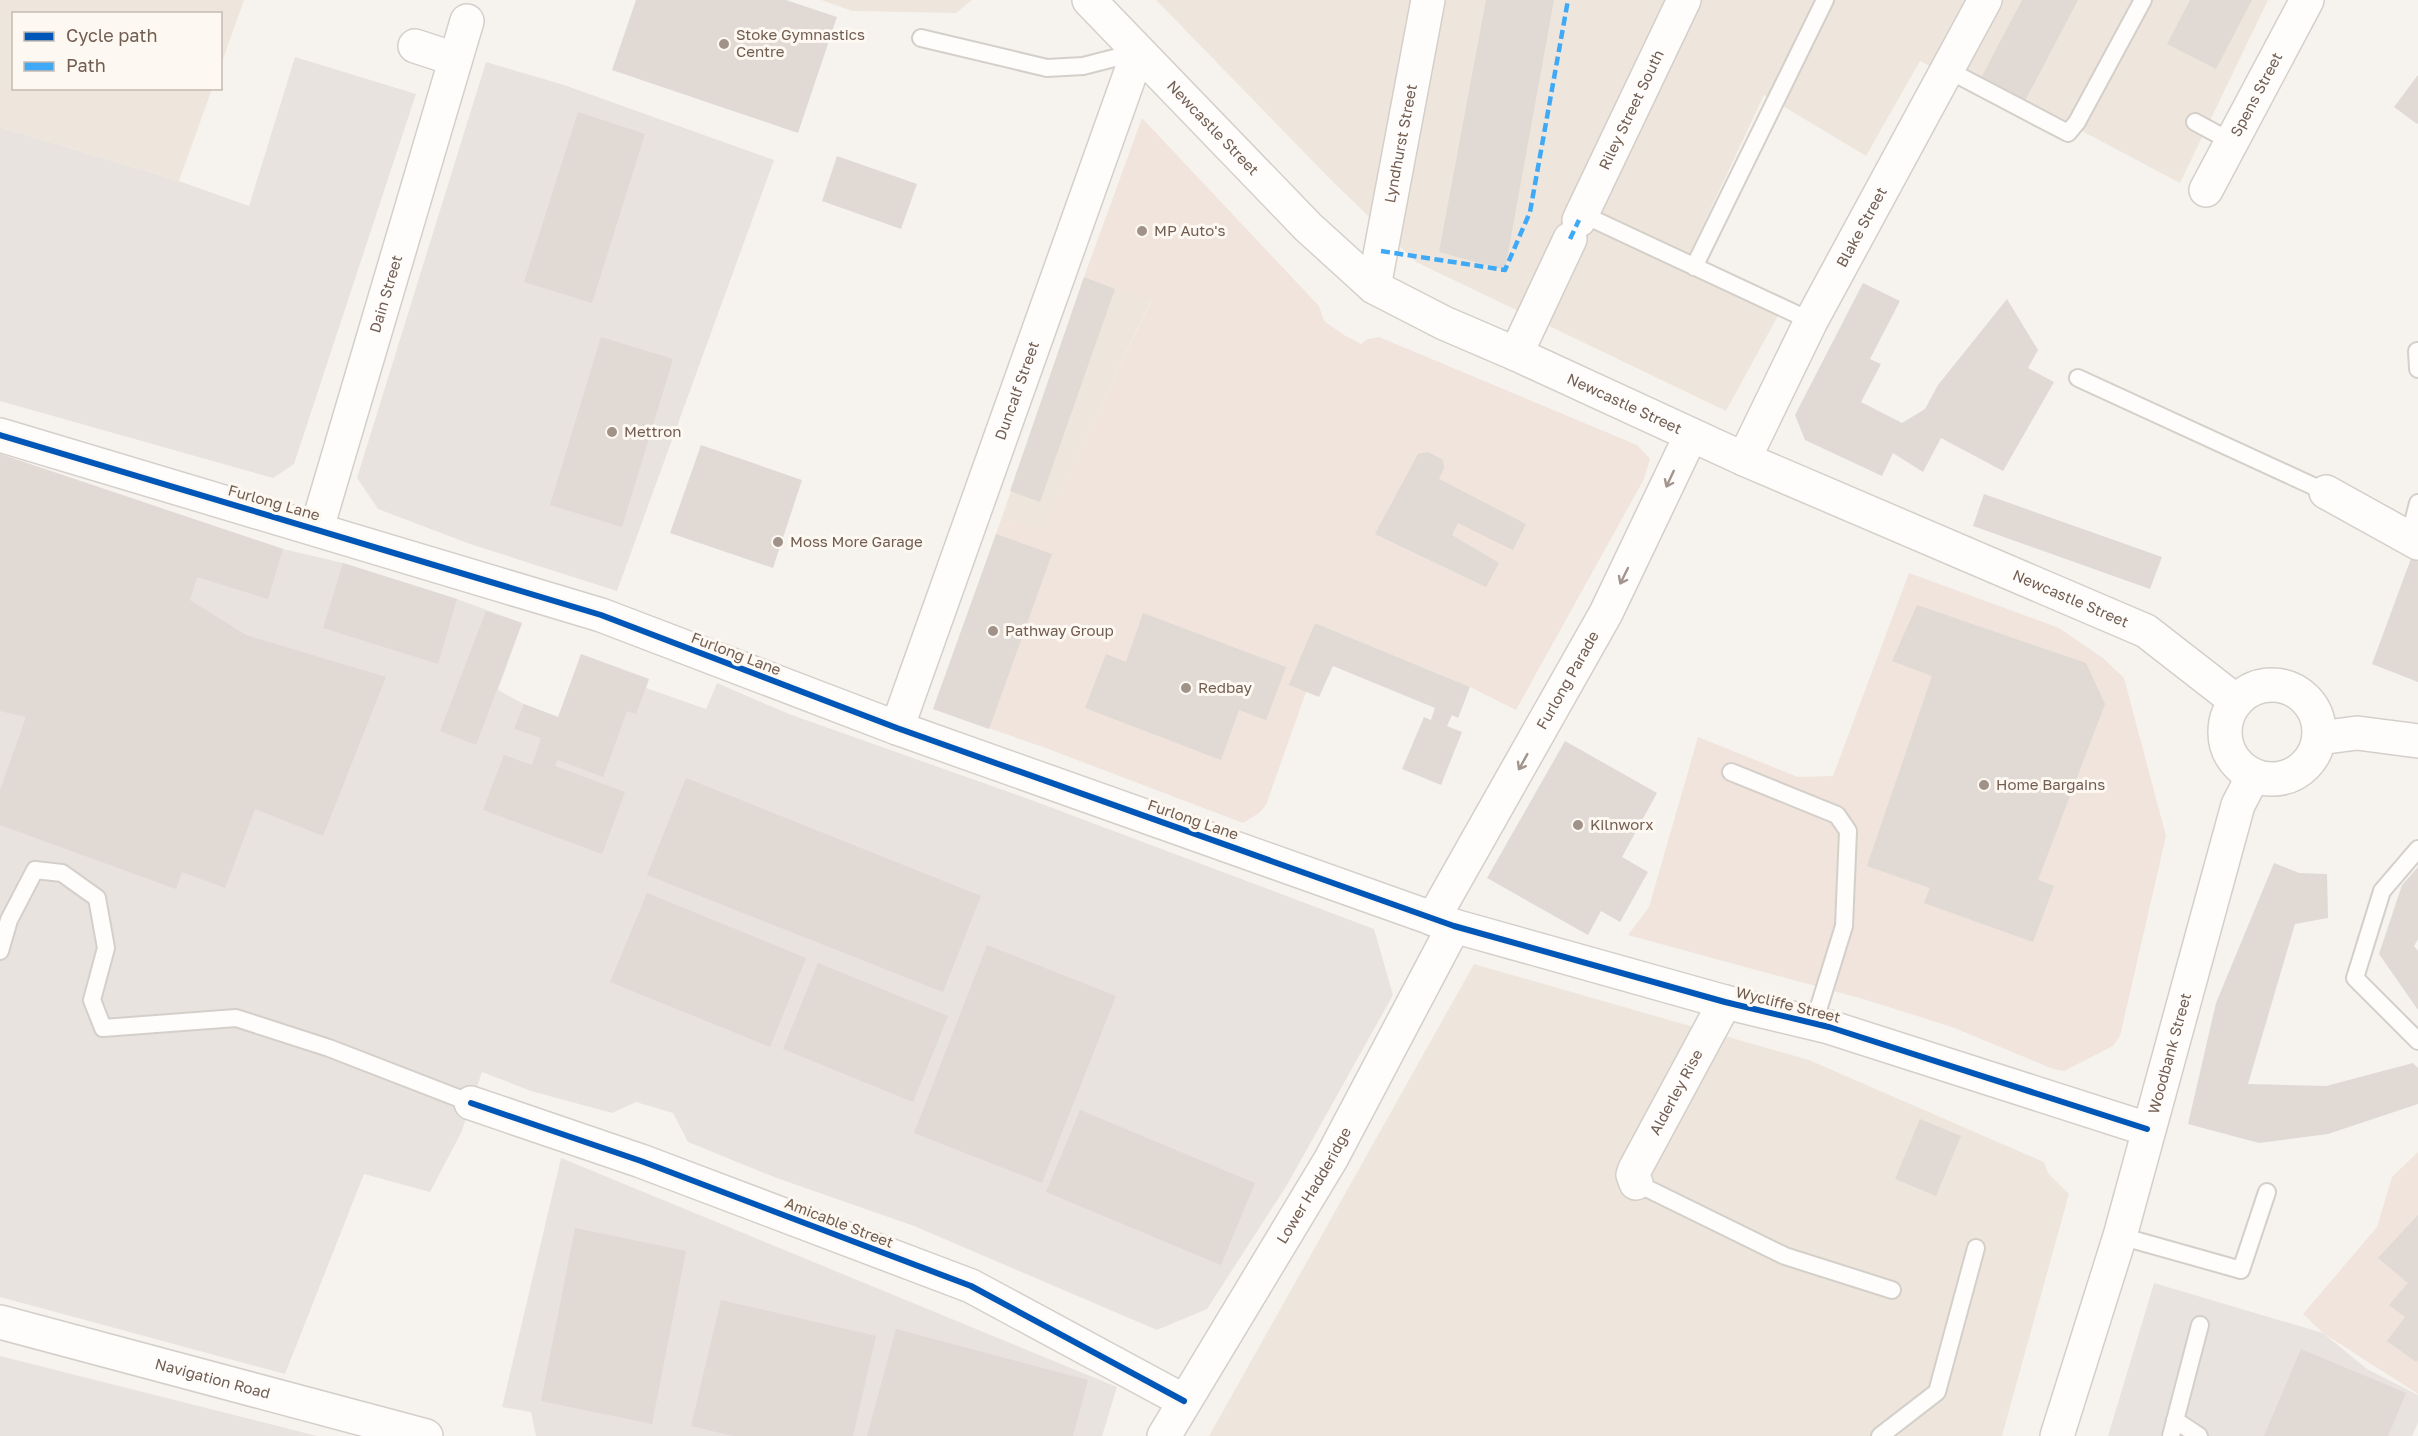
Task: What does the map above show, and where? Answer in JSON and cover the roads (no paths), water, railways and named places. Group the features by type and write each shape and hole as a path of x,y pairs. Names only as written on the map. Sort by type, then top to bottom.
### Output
{"street":[{"name":"Newcastle Street","path":"1089,0 1308,227 1374,287 1444,324 1516,354 1744,459 2146,631 2236,701"},
{"name":"Lyndhurst Street","path":"1374,287 1428,0"},
{"name":"Riley Street South","path":"1516,354 1684,0"},
{"name":"Blake Street","path":"1744,459 1811,321 1984,0"},
{"name":"Spens Street","path":"2206,190 2307,0"},
{"name":"Dain Street","path":"317,528 467,21"},
{"path":"416,46 455,59"},
{"name":"Duncalf Street","path":"897,728 1138,52"},
{"name":"Furlong Lane","path":"0,435 317,528 601,615 897,728 1444,923"},
{"name":"Furlong Parade","path":"1444,923 1606,613 1691,435"},
{"path":"2326,492 2414,541"},
{"path":"2272,685 2288,688 2307,700 2318,720 2319,738 2317,748 2309,762 2293,775 2276,779 2253,776 2239,766 2226,747 2225,724 2236,701 2249,690 2272,685"},
{"path":"2319,738 2357,733 2418,741"},
{"name":"Woodbank Street","path":"2057,1436 2120,1236 2147,1129 2238,805 2253,776"},
{"name":"Wycliffe Street","path":"1444,923 1725,1002 1814,1023 2147,1129"},
{"name":"Lower Hadderidge","path":"1164,1436 1332,1159 1444,923"},
{"name":"Alderley Rise","path":"1636,1183 1635,1169 1725,1002"},
{"name":"Amicable Street","path":"471,1102 641,1161 971,1286 1184,1401"},
{"name":"Navigation Road","path":"0,1322 426,1436"}],"lane":[{"path":"1694,267 1825,0"},
{"path":"1948,70 2068,133 2077,122 2143,0"},
{"path":"921,38 1047,68 1083,66 1138,52"},
{"path":"2194,122 2232,142"},
{"path":"1577,224 1694,267 1811,321"},
{"path":"2417,351 2418,369"},
{"path":"2078,378 2326,492"},
{"path":"2414,541 2418,503"},
{"path":"1731,772 1837,815 1848,831 1844,926 1814,1023"},
{"path":"2418,849 2382,891 2355,978 2418,1041"},
{"path":"0,951 9,920 35,870 62,873 97,898 106,948 92,1000 103,1028 236,1018 329,1048 471,1102"},
{"path":"1636,1183 1785,1257 1892,1290"},
{"path":"2120,1236 2241,1270 2267,1192"},
{"path":"1880,1436 1937,1392 1976,1248"},
{"path":"2199,1436 2173,1428 2200,1325"}],"place":[{"name":"Stoke Gymnastics Centre","path":"724,44"},
{"name":"MP Auto's","path":"1142,231"},
{"name":"Mettron","path":"612,432"},
{"name":"Moss More Garage","path":"778,542"},
{"name":"Pathway Group","path":"993,631"},
{"name":"Redbay","path":"1186,688"},
{"name":"Home Bargains","path":"1984,785"},
{"name":"Kilnworx","path":"1578,825"}]}
